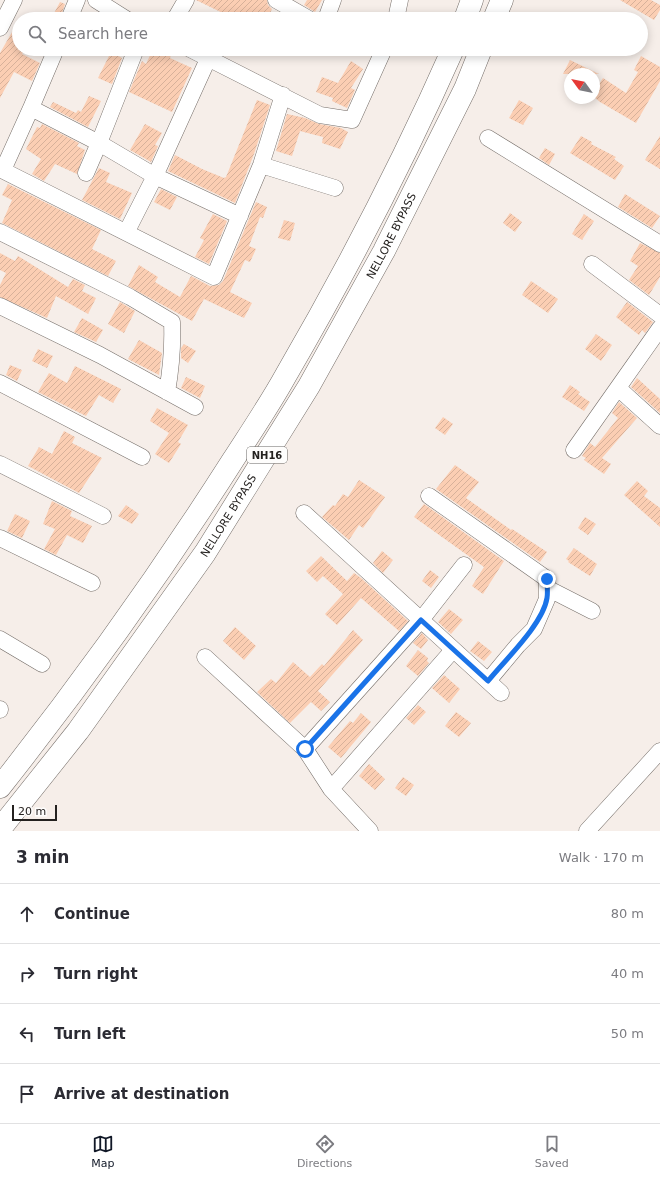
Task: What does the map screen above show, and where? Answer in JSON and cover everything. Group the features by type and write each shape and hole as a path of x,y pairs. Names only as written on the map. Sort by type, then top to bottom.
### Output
{"highway":[{"path":"468,12 472,0"},
{"path":"497,12 502,0"},
{"name":"NH16","path":"0,787 64,705 181,542 286,376 377,208 450,56"},
{"name":"NELLORE BYPASS","path":"0,829 78,730 201,560 309,386 384,251 465,89 478,56"}],"street":[{"path":"0,28 14,0"},
{"path":"72,12 77,0"},
{"path":"96,0 115,12"},
{"path":"179,12 186,0"},
{"path":"276,0 297,12"},
{"path":"329,12 333,0"},
{"path":"397,12 400,0"},
{"path":"53,56 31,108 1,169 127,231 214,277 261,165 282,96"},
{"path":"86,173 133,56"},
{"path":"203,56 320,115 352,120 381,56"},
{"path":"127,231 155,176 208,59"},
{"path":"31,108 99,143 155,176 240,216"},
{"path":"488,138 660,244"},
{"path":"261,165 335,188"},
{"path":"0,232 130,297 172,322 171,364 167,392"},
{"path":"592,264 660,315"},
{"path":"0,306 100,355 195,407"},
{"path":"574,450 618,388 657,339"},
{"path":"0,383 142,457"},
{"path":"618,388 660,426"},
{"path":"0,464 103,516"},
{"path":"429,496 547,579 547,599 534,628 518,644 488,681"},
{"path":"304,513 501,693"},
{"path":"0,538 92,583"},
{"path":"305,749 421,620 464,565"},
{"path":"547,588 592,611"},
{"path":"0,639 42,664"},
{"path":"331,789 454,650"},
{"path":"205,656 305,749 331,789 370,831"},
{"path":"587,831 660,751"}],"building":[{"path":"196,0 267,0 268,5 272,9 270,12 221,12"},
{"path":"307,0 322,0 315,12 304,5"},
{"path":"620,0 651,0 660,5 660,10 654,20 648,16 648,12 640,12"},
{"path":"60,2 65,4 62,12 55,12"},
{"path":"12,32 12,56 26,56 40,63 32,81 14,72 0,98 0,53"},
{"path":"109,56 118,56 122,58 112,84 98,78"},
{"path":"150,56 171,56 170,58 192,68 172,112 129,92 142,61 146,64"},
{"path":"641,56 660,67 660,81 636,123 600,102 600,83 603,78 626,93 638,72 634,70"},
{"path":"570,60 587,68 566,68"},
{"path":"351,61 363,69 351,88 355,90 347,108 332,101 333,98 316,92 322,77 338,83"},
{"path":"89,96 101,101 88,127 50,107 53,102 76,113 78,110 81,112"},
{"path":"257,100 270,105 254,154 235,203 168,171 175,155 202,169 224,178 226,177"},
{"path":"519,100 533,108 523,125 509,118"},
{"path":"287,114 305,118 319,124 341,128 348,132 340,149 322,143 323,137 300,131 292,156 276,151"},
{"path":"42,124 79,143 77,146 85,150 77,174 55,164 44,181 32,174 41,159 26,149 37,127 40,128"},
{"path":"145,124 162,133 155,145 158,146 151,162 130,150"},
{"path":"581,136 592,142 591,144 616,157 614,159 624,166 615,180 570,153"},
{"path":"660,136 660,169 645,160"},
{"path":"545,148 555,154 549,165 539,158"},
{"path":"99,168 110,173 106,182 132,193 120,219 82,200"},
{"path":"8,184 101,230 92,249 116,261 108,276 2,223 12,200 2,195"},
{"path":"161,189 177,197 170,210 154,202"},
{"path":"625,194 660,216 652,228 618,207"},
{"path":"256,202 267,207 263,218 260,217 249,246 256,249 250,262 245,260 230,292 252,303 244,318 204,299 192,321 128,286 139,265 158,277 155,282 180,297 191,276 210,286 219,285 223,281"},
{"path":"510,213 522,222 515,232 503,223"},
{"path":"213,214 227,221 209,264 195,257 204,240 200,238"},
{"path":"584,214 594,221 582,240 572,234"},
{"path":"284,220 295,223 290,241 278,238"},
{"path":"640,243 660,253 660,277 649,295 629,280 638,266 630,261"},
{"path":"0,253 15,261 18,256 68,287 73,279 85,285 82,291 96,298 88,314 56,296 47,318 0,297 0,285 6,273 0,270"},
{"path":"531,281 558,299 548,313 522,295"},
{"path":"120,302 135,311 124,333 108,324"},
{"path":"627,302 653,322 645,333 642,330 639,335 616,317"},
{"path":"82,318 103,330 96,342 74,332"},
{"path":"596,334 612,345 601,361 585,349"},
{"path":"139,340 162,353 159,375 128,359"},
{"path":"184,344 196,351 188,363 181,358 181,348"},
{"path":"38,349 53,356 47,368 32,361"},
{"path":"10,365 22,370 17,381 6,375"},
{"path":"75,366 121,389 113,403 99,395 86,416 38,392 49,373 67,383"},
{"path":"186,377 205,386 200,398 181,388"},
{"path":"637,378 660,399 660,413 631,387"},
{"path":"570,385 580,392 578,394 590,402 584,411 562,397"},
{"path":"619,402 637,418 602,458 611,464 604,474 584,460 586,458 582,456 590,443 595,447 618,418 612,413"},
{"path":"157,408 188,425 178,442 181,444 169,463 155,454 169,433 150,421"},
{"path":"443,417 453,424 445,435 435,428"},
{"path":"64,431 75,437 72,443 102,458 79,493 28,466 39,447 52,454"},
{"path":"455,465 479,482 466,498 511,530 512,529 547,552 540,562 436,489"},
{"path":"359,480 385,497 363,528 359,525 349,540 322,517 333,505 335,506 343,494 348,497"},
{"path":"637,481 648,491 644,496 660,508 660,527 624,495"},
{"path":"52,501 72,511 70,516 92,526 83,543 67,535 56,555 44,549 55,529 43,524"},
{"path":"424,504 504,561 483,594 472,586 484,567 414,517"},
{"path":"126,505 139,514 132,524 118,516"},
{"path":"15,514 30,521 22,538 7,531"},
{"path":"585,517 596,524 588,535 578,528"},
{"path":"574,548 597,564 590,576 568,562 569,561 566,559"},
{"path":"382,551 393,560 383,573 373,563"},
{"path":"321,556 347,581 354,573 361,578 408,621 399,631 361,598 337,625 325,614 343,594 323,576 317,582 306,571"},
{"path":"430,570 439,577 431,588 422,581"},
{"path":"449,609 463,620 451,634 438,622"},
{"path":"235,627 256,646 244,660 223,641"},
{"path":"353,630 363,640 318,691 330,702 321,711 311,702 290,723 257,692 271,679 276,683 293,662 310,677 322,664 324,666"},
{"path":"422,633 428,640 421,649 413,643"},
{"path":"478,641 492,652 484,661 470,651"},
{"path":"418,650 428,658 427,661 429,663 418,676 406,666"},
{"path":"444,675 460,689 449,703 432,688"},
{"path":"418,705 426,712 414,725 406,718"},
{"path":"456,712 471,723 459,737 445,726"},
{"path":"361,713 371,722 341,758 328,747 350,721 353,723"},
{"path":"369,764 385,779 375,790 359,776"},
{"path":"403,777 414,785 406,796 395,788"}],"route":[{"path":"305,749 421,620 488,681 518,644 534,628 547,599 547,579"}]}
